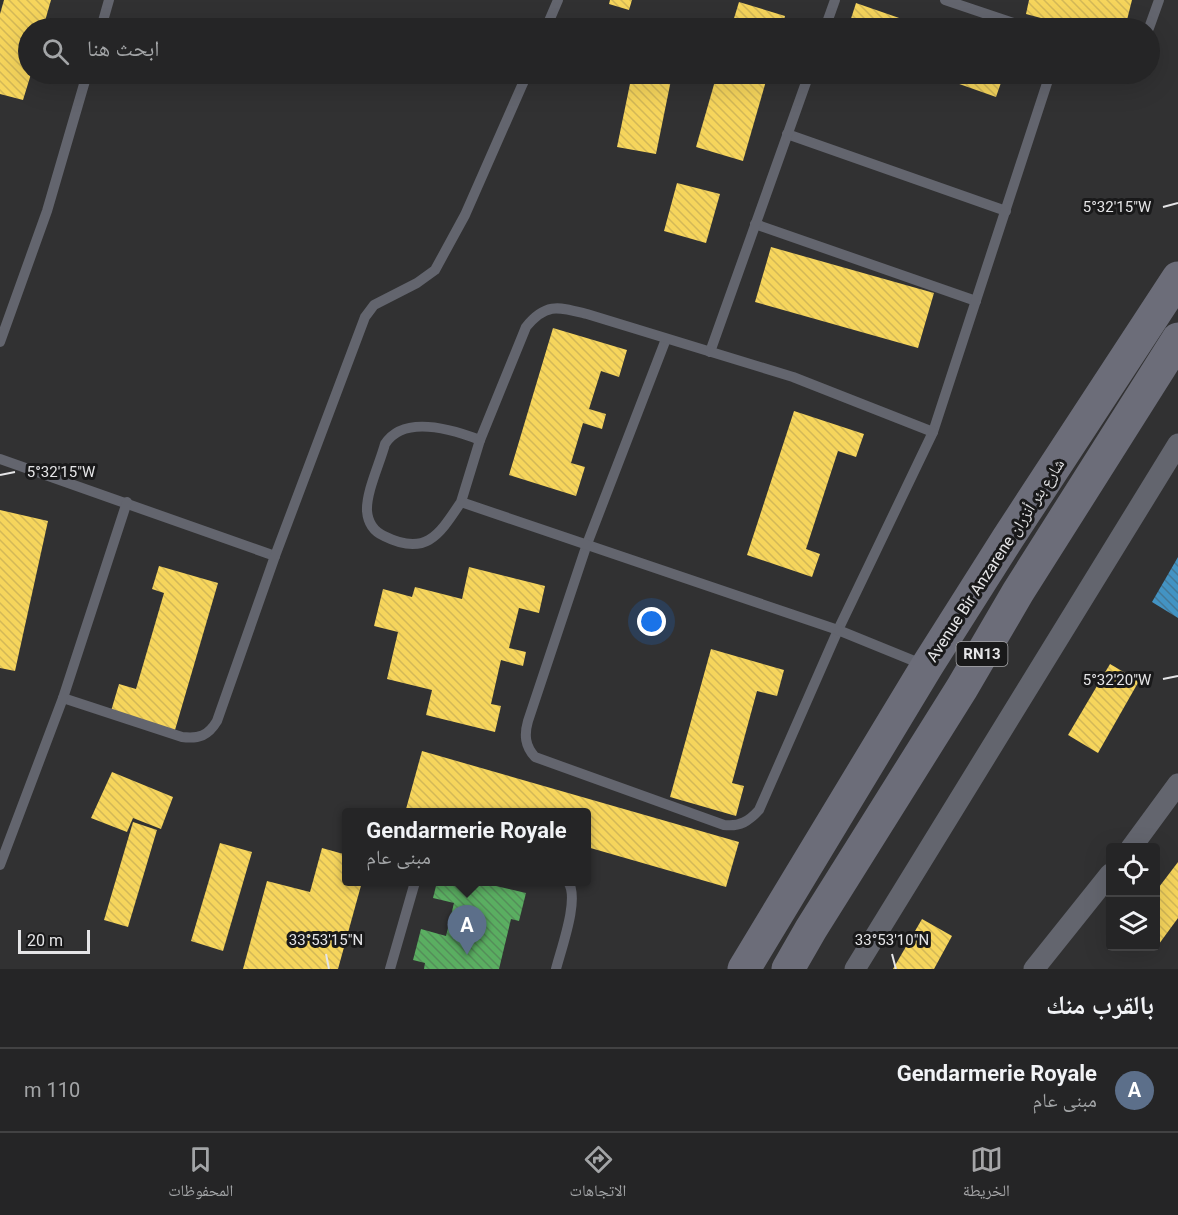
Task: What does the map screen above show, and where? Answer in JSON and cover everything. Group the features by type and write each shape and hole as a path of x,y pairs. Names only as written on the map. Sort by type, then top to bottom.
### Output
{"main road":[{"name":"Avenue Bir Anzarene شارع بئر أنزران","path":"744,969 927,666 1178,278"},
{"name":"Avenue Bir Anzarene شارع بئر أنزران","path":"788,969 962,688 1024,581 1178,339"}],"street":[{"path":"855,969 1178,444"},
{"path":"1135,843 1178,784"},
{"path":"1034,969 1106,879"}],"lane":[{"path":"104,18 109,0"},
{"path":"550,18 558,0"},
{"path":"829,18 835,0"},
{"path":"945,0 998,18"},
{"path":"1153,18 1159,0"},
{"path":"0,342 47,211 84,84"},
{"path":"63,698 182,737 199,738 208,734 217,721 274,556 365,317 375,305 417,283 435,270 465,215 523,84"},
{"path":"710,352 805,84"},
{"path":"666,339 587,544 525,731 529,750 535,757 724,825 734,826 744,823 759,810 838,630 933,432 1047,84"},
{"path":"787,134 1006,211"},
{"path":"755,224 976,301"},
{"path":"480,440 434,426 393,434 385,444 368,502 369,522 375,532 397,543 408,545 421,543 442,530 461,502 480,440 526,327 536,315 546,309 562,308 587,314 793,377 933,432"},
{"path":"0,459 127,502 274,556"},
{"path":"0,865 63,698 127,502"},
{"path":"461,502 838,630 927,666"},
{"path":"390,969 414,886"},
{"path":"556,969 572,906 573,894 570,886"}],"building: سكن":[{"path":"4,0 51,0 46,18 18,18 18,84 28,84 23,100 0,94 0,14"},
{"path":"610,0 632,0 629,10 609,4"},
{"path":"1029,0 1132,0 1128,18 1041,18 1026,14"},
{"path":"739,2 785,16 784,18 734,18"},
{"path":"856,3 899,18 851,18"},
{"path":"630,84 670,84 656,154 617,147"},
{"path":"714,84 765,84 743,161 696,147"},
{"path":"959,84 1001,84 996,97"},
{"path":"677,183 720,194 706,243 664,231"},
{"path":"771,247 934,293 918,348 755,302"},
{"path":"553,328 627,350 619,377 601,371 589,409 606,414 602,429 583,423 571,463 585,467 576,496 509,475"},
{"path":"794,411 864,434 856,457 838,451 806,549 820,554 812,577 747,555"},
{"path":"0,510 48,521 15,671 0,668"},
{"path":"159,566 218,583 175,730 111,711 119,684 136,689 164,593 152,589"},
{"path":"469,567 545,586 539,613 519,608 509,648 526,652 523,666 501,660 491,704 501,706 495,732 426,715 432,690 387,679 398,632 374,626 383,589 412,597 415,587 462,599"},
{"path":"711,649 784,670 777,696 757,691 732,783 744,786 736,816 670,797"},
{"path":"1110,664 1139,681 1098,753 1068,735"},
{"path":"422,751 739,842 726,887 591,848 591,808 406,808"},
{"path":"112,772 173,797 161,829 133,818 127,832 91,818"},
{"path":"133,822 157,830 128,927 104,920"},
{"path":"220,843 252,852 223,951 191,941"},
{"path":"322,848 342,854 342,886 361,886 338,969 243,969 267,881 310,892"},
{"path":"1178,862 1178,918 1160,943 1160,897 1160,886"},
{"path":"922,919 952,936 934,969 893,969"}],"building: مدارس":[{"path":"1178,557 1178,618 1152,602"}],"building: مرافق عامة":[{"path":"436,886 496,886 526,893 519,921 511,919 499,969 424,969 425,963 413,960 421,929 446,936 454,903 433,898"}],"place":[{"name":"Gendarmerie Royale","path":"467,955"}]}
